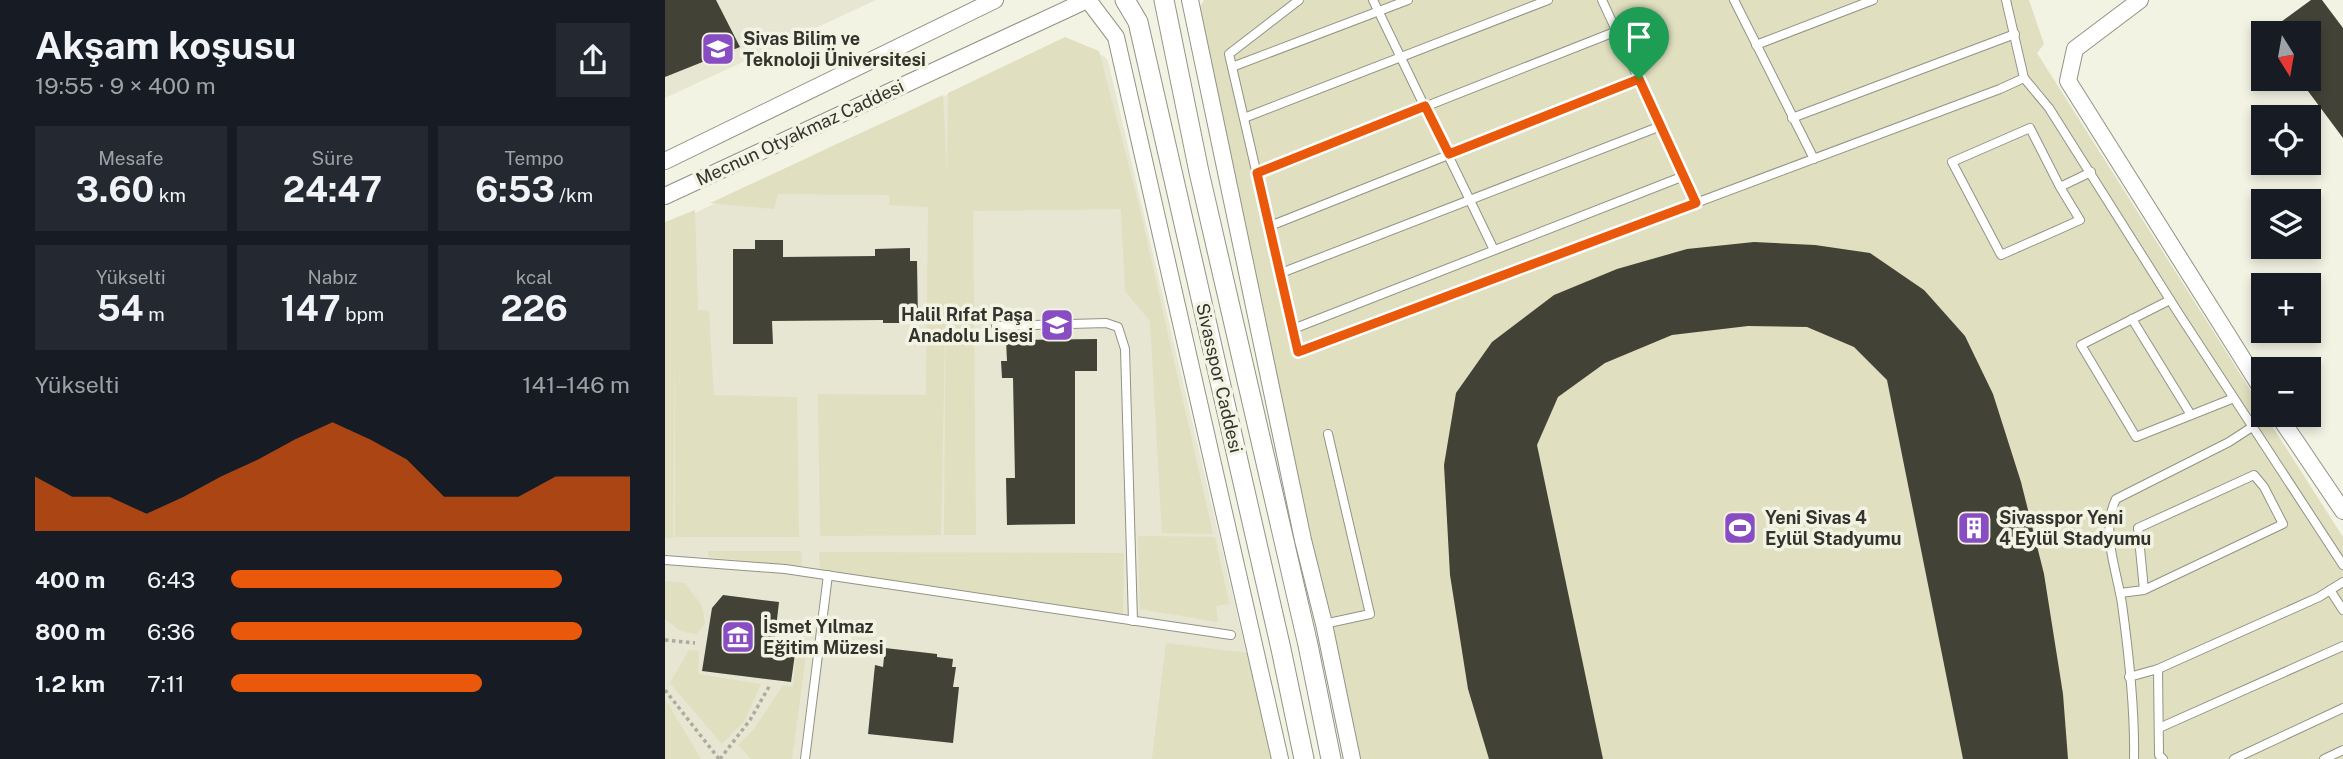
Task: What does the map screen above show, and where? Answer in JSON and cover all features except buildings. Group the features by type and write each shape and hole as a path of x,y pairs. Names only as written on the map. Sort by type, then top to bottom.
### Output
{"street":[{"name":"Mecnun Otyakmaz Caddesi","path":"665,161 995,0"},
{"name":"Mecnun Otyakmaz Caddesi","path":"665,196 1088,0"},
{"path":"1088,0 1116,37 1280,759"},
{"name":"Sivasspor Caddesi","path":"1125,0 1138,22 1304,759"},
{"name":"Sivasspor Caddesi","path":"1164,0 1199,172 1308,645 1331,759"},
{"path":"1190,0 1303,540 1324,624 1352,759"},
{"path":"2133,2 2075,49 2068,81 2251,372"},
{"path":"2286,427 2343,511"}],"lane":[{"path":"1299,0 1229,54 1298,352 2024,78"},
{"path":"1373,0 1494,250"},
{"path":"1232,66 1408,0"},
{"path":"1244,118 1548,0"},
{"path":"1602,0 1696,203"},
{"path":"1734,0 1814,159"},
{"path":"1756,45 1873,0"},
{"path":"2006,0 2024,78 2049,108 2091,172 2251,425"},
{"path":"1257,173 1617,32"},
{"path":"1792,118 2015,34"},
{"path":"1270,226 1639,79"},
{"path":"1281,273 1661,126"},
{"path":"2031,128 2060,187 2080,220 2001,255 1952,162 2031,128"},
{"path":"2060,187 2091,172"},
{"path":"1293,329 1684,176"},
{"path":"2170,300 2081,345 2136,437 2234,398"},
{"path":"2132,319 2191,415"},
{"path":"996,327 1106,323 1118,327 1125,349 1133,621"},
{"path":"2134,759 2135,721 2120,593 2110,536 2109,513 2116,499 2229,442 2252,427 2343,565"},
{"path":"1324,624 1370,614 1328,433"},
{"path":"2120,593 2144,590 2283,524 2264,487 2254,475 2138,528 2144,590"},
{"path":"665,560 785,569 1231,635"},
{"path":"805,759 828,575"},
{"path":"2129,677 2158,669 2343,582"},
{"path":"2330,590 2343,610"},
{"path":"2159,728 2343,646"},
{"path":"2158,669 2159,755 2163,759"},
{"path":"2234,759 2343,708"},
{"path":"2324,759 2343,750"}],"path":[{"path":"665,640 695,643"},
{"path":"665,690 720,759 750,720 770,685"}],"shaded area":[{"name":"Sivas Bilim ve Teknoloji Üniversitesi","path":"665,0 876,0 665,98"},
{"path":"1204,0 2029,0 2044,44 2037,53 2251,391 2251,427 2273,427 2343,537 2343,759 1358,759 1194,17"},
{"path":"1065,37 1099,51 1139,205 1213,534 1162,533 1150,321 1125,291 1121,209 973,211 976,535 944,535 946,285 941,535 820,536 818,394 926,395 928,207 889,205 889,195 778,194 774,209 710,203 943,95 947,172 948,93"},
{"path":"1066,42 1104,56 1108,61 1271,759 665,759 665,228 836,144"},
{"path":"695,210 698,310 709,311 714,395 797,397 799,537 675,537 675,336 673,538 665,538 665,222"},
{"path":"1138,536 1215,537 1229,604 1216,606 1218,622 1140,609"},
{"path":"708,551 801,551 802,568 709,557"},
{"path":"819,552 1124,553 1123,615 820,569"},
{"path":"665,581 685,583 702,606 705,624 696,634 681,631 665,619"},
{"path":"1166,643 1248,653 1271,759 1152,759"},
{"path":"689,650 699,651 698,674 761,684 744,722 722,744 670,683"},
{"path":"796,654 806,654 792,759 751,759 738,745 755,728 783,685 793,687"},
{"path":"665,699 701,759 665,759"}],"place":[{"name":"Sivas Bilim ve Teknoloji Üniversitesi","path":"718,49"},
{"name":"Halil Rıfat Paşa Anadolu Lisesi","path":"1057,325"},
{"name":"Yeni Sivas 4 Eylül Stadyumu","path":"1740,528"},
{"name":"Sivasspor Yeni 4 Eylül Stadyumu","path":"1974,528"},
{"name":"İsmet Yılmaz Eğitim Müzesi","path":"738,637"}],"route":[{"path":"1639,79 1696,203 1298,352 1257,173 1425,106 1449,154 1639,79"}]}
